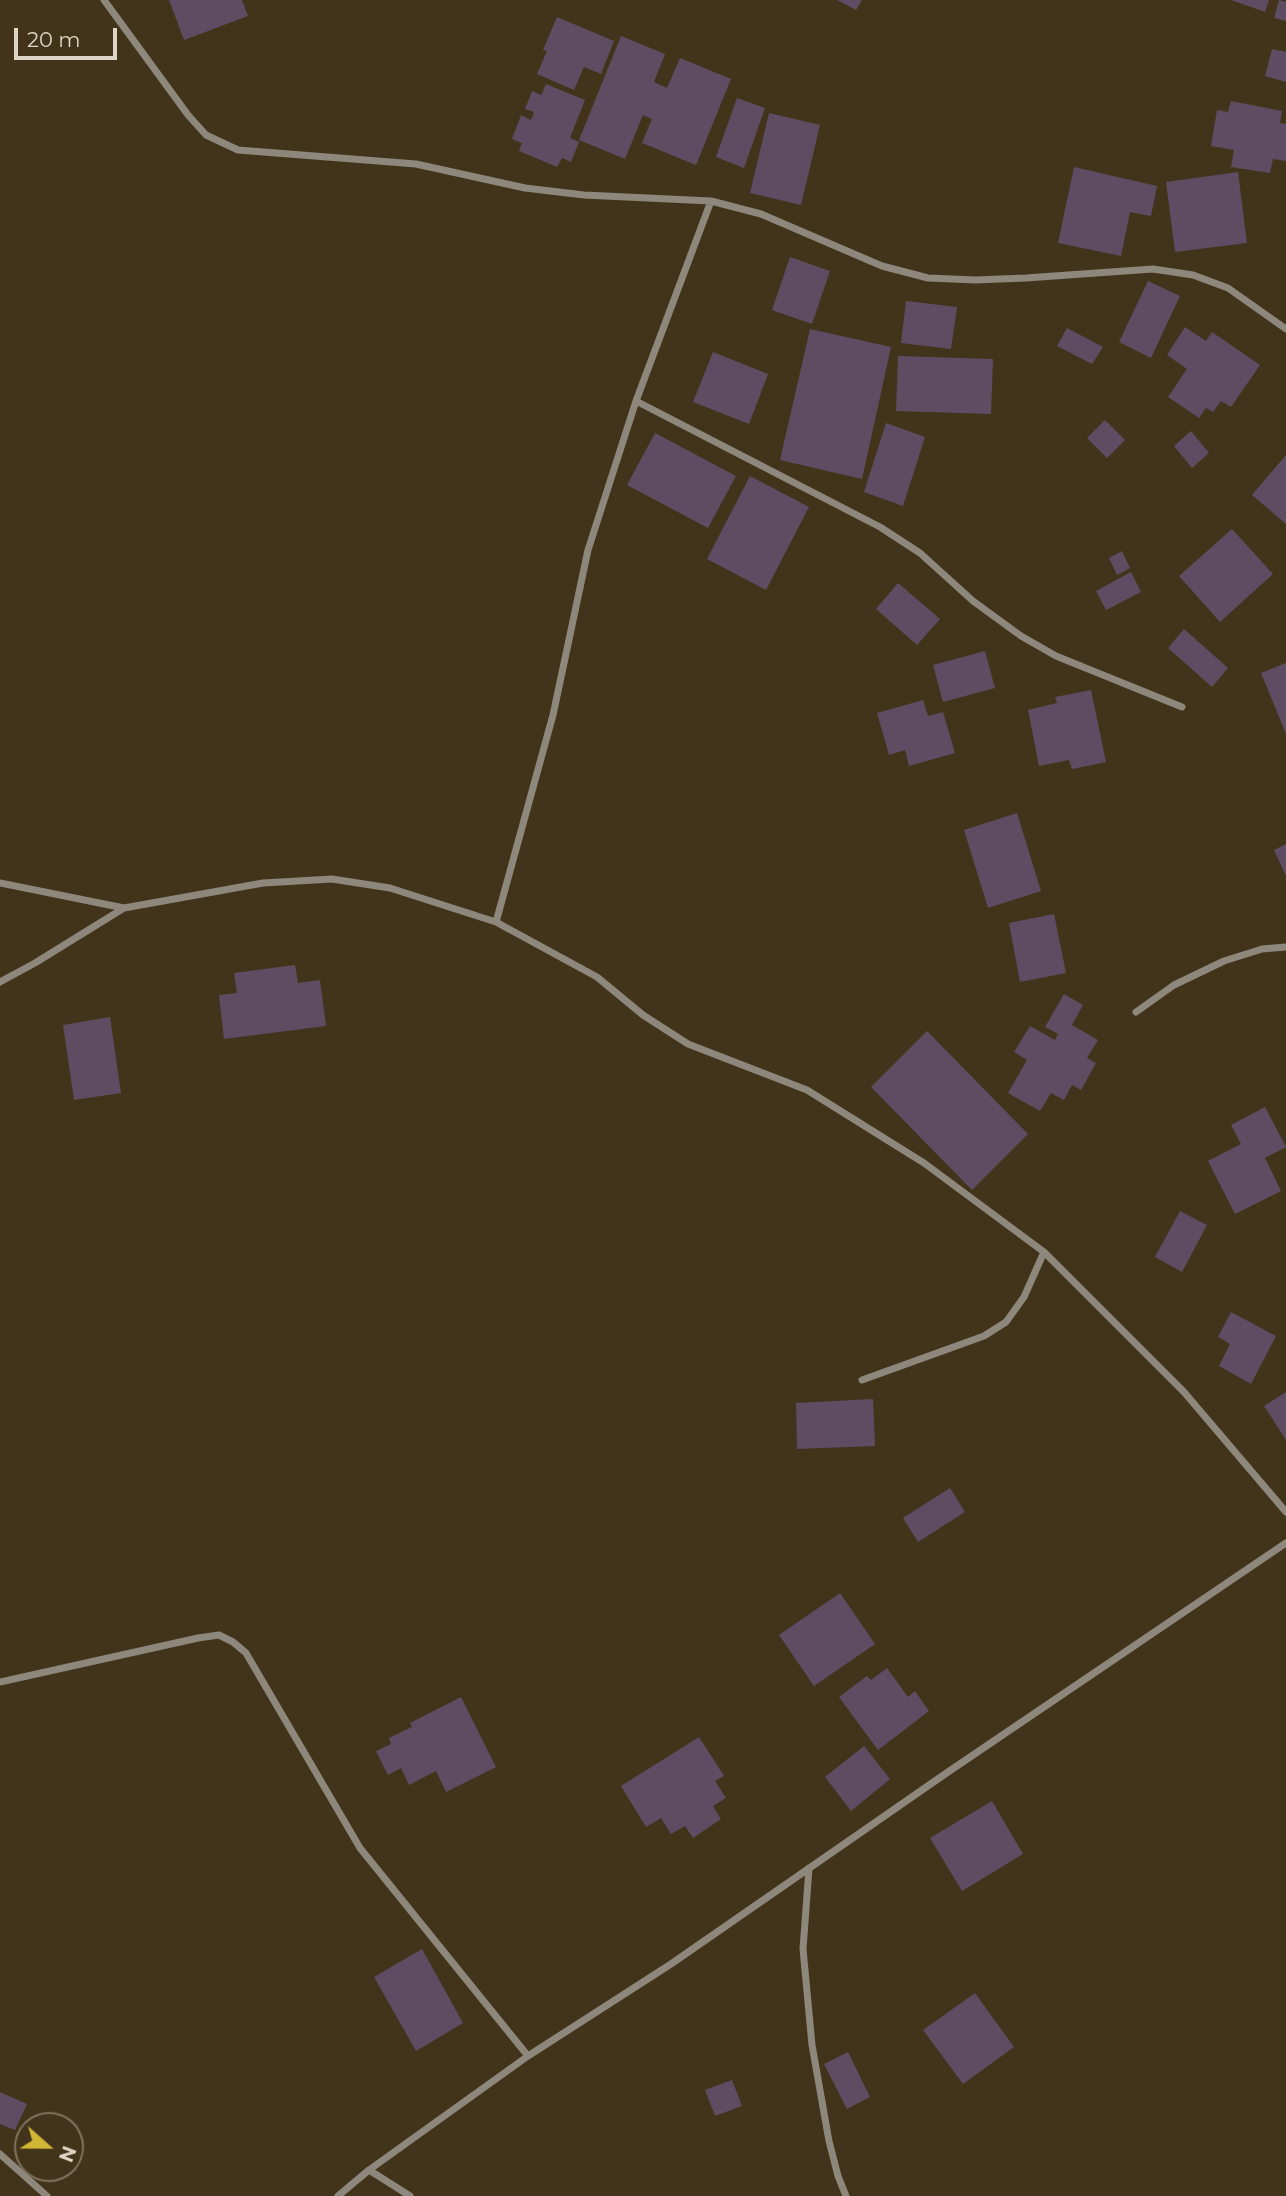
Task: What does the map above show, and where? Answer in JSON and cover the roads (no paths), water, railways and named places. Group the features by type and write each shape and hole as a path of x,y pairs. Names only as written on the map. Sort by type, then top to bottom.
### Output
{"street":[{"path":"104,0 188,115 206,135 238,150 416,164 525,188 572,194 711,201 761,214 882,266 928,278 1001,279 1153,269 1193,275 1228,288 1286,328"},
{"path":"496,922 553,715 588,550 636,401 711,201"},
{"path":"636,401 880,527 920,553 973,601 1021,636 1056,656 1182,708"},
{"path":"0,982 124,908 263,883 332,879 390,888 496,922 597,977 643,1015 688,1044 807,1090 924,1163 1044,1252 1184,1392 1286,1512"},
{"path":"0,883 124,908"},
{"path":"1136,1012 1174,985 1224,961 1262,949 1286,947"},
{"path":"862,1380 984,1336 1006,1322 1024,1297 1044,1252"},
{"path":"338,2196 369,2170 528,2056 671,1964 1286,1543"},
{"path":"0,1682 198,1638 219,1635 233,1642 246,1653 360,1848 528,2056"},
{"path":"809,1868 803,1949 812,2045 829,2141 846,2196"},
{"path":"0,2154 47,2196"},
{"path":"369,2170 410,2196"}]}
